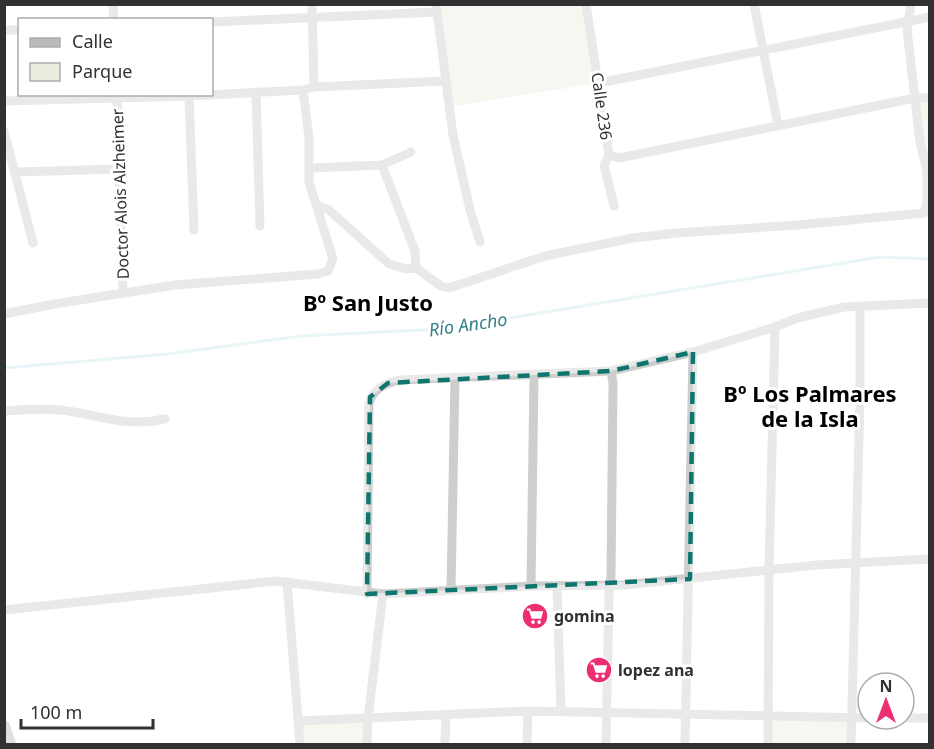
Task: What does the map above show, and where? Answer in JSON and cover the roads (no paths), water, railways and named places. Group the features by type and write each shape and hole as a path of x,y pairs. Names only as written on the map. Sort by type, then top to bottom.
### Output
{"main road":[{"path":"4,726 10,744"}],"street":[{"path":"312,4 314,87"},
{"name":"Calle 236","path":"586,4 609,155 604,165 614,206"},
{"path":"754,4 778,125"},
{"path":"316,205 329,210 389,264 398,268 416,268 441,286 450,288 545,256 633,238 924,213 928,177 906,30 911,4"},
{"path":"213,22 312,18 436,8 453,135 470,210 480,242"},
{"path":"599,83 930,17"},
{"path":"213,95 303,90 314,87 446,81"},
{"path":"4,314 175,285 318,274 328,271 332,264 332,254 309,182 308,125 303,90"},
{"path":"256,93 260,226"},
{"path":"4,101 117,96 189,96 194,230"},
{"name":"Doctor Alois Alzheimer","path":"117,96 123,293"},
{"path":"609,155 619,158 915,98 930,98"},
{"path":"4,132 33,243"},
{"path":"310,168 381,165 411,152"},
{"path":"381,165 415,251 416,268"},
{"path":"16,172 120,169"},
{"path":"367,594 370,397 381,386 399,380 610,371 693,352 775,327 796,318 843,307 930,303"},
{"path":"851,744 860,396 860,306"},
{"path":"768,744 769,570 775,327"},
{"path":"685,744 693,352"},
{"path":"606,744 613,394 610,371"},
{"path":"531,586 534,375"},
{"path":"451,590 456,377"},
{"path":"4,411 61,410 112,421 135,423 165,419"},
{"path":"4,610 266,582 287,582 367,594 383,594 531,586 610,585 854,562 930,559"},
{"path":"287,582 300,744"},
{"path":"556,586 561,711"},
{"path":"368,744 368,718 383,594"},
{"path":"298,721 528,711 856,718"},
{"path":"527,744 528,711"},
{"path":"445,744 446,715"}],"waterway":[{"name":"Río Ancho","path":"4,368 168,354 301,336 443,329 880,257 930,259"}],"place":[{"name":"gomina","path":"535,616"},
{"name":"lopez ana","path":"599,670"}],"district":[{"name":"Bº San Justo","path":"368,302"},
{"name":"Bº Los Palmares de la Isla","path":"810,406"}]}
